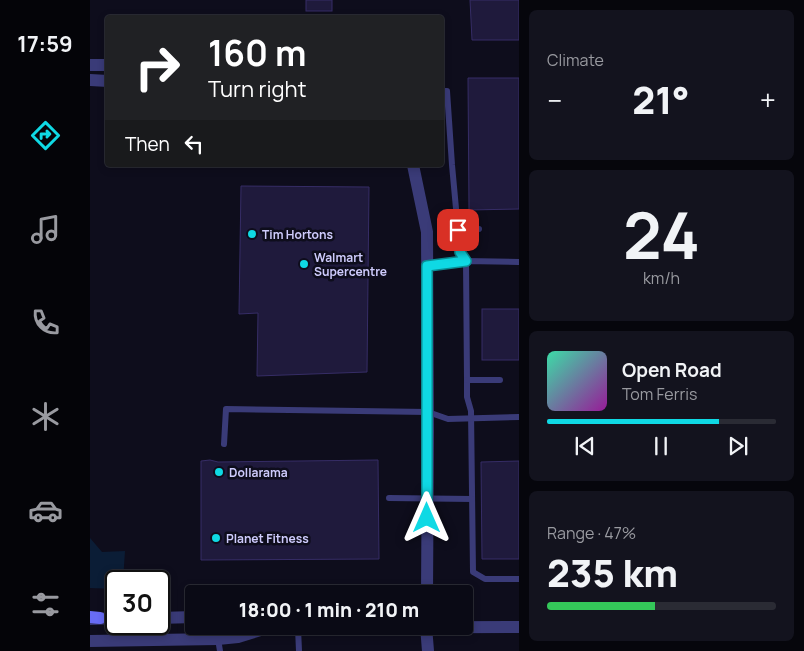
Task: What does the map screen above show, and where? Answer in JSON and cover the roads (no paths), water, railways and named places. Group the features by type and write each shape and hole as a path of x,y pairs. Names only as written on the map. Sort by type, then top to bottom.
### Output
{"street":[{"path":"90,64 105,65"},
{"path":"90,80 105,81"},
{"path":"413,167 427,232 427,585"},
{"path":"170,618 185,617"},
{"path":"473,627 519,627"},
{"path":"90,641 219,645 243,635"},
{"path":"427,635 428,651"}],"lane":[{"path":"444,91 447,91 460,252 466,261 467,397 472,417 473,572 485,578 519,579"},
{"path":"458,230 479,229"},
{"path":"427,266 466,261 519,262"},
{"path":"467,380 500,380"},
{"path":"224,444 226,409 428,412 448,418 519,417"},
{"path":"389,498 472,499"},
{"path":"298,635 299,651"}],"water":[{"path":"90,538 102,552 125,551 124,570 105,570 105,589 90,588"}],"place":[{"name":"Tim Hortons","path":"252,234"},
{"name":"Walmart Supercentre","path":"304,264"},
{"name":"Dollarama","path":"219,472"},
{"name":"Planet Fitness","path":"216,538"}]}
